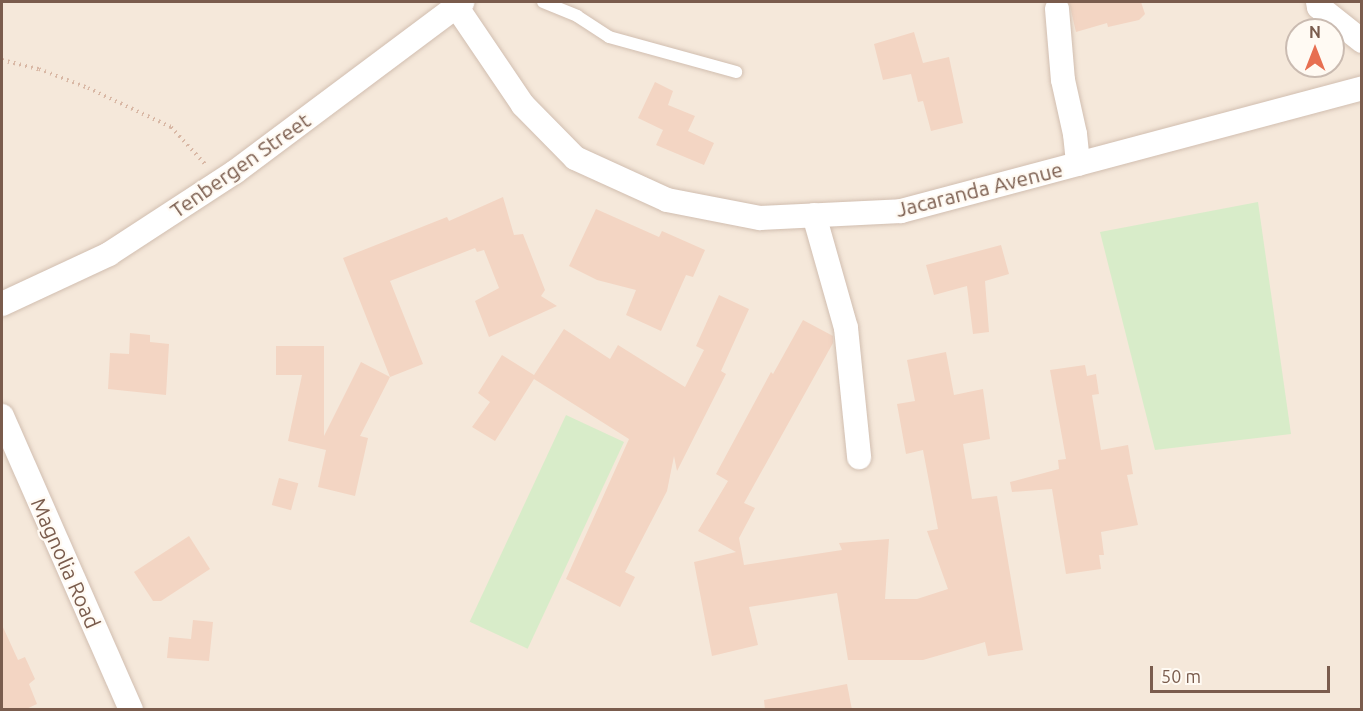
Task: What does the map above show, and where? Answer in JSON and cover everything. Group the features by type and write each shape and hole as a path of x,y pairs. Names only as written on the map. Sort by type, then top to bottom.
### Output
{"street":[{"path":"1318,2 1319,7 1362,41"},
{"name":"Tenbergen Street","path":"2,304 109,254 235,172 459,4"},
{"name":"Jacaranda Avenue","path":"459,4 523,105 575,158 667,200 760,218 901,211 1362,88"},
{"path":"1057,9 1064,80 1075,134 1078,164"},
{"path":"814,215 846,328 859,457"},
{"name":"Magnolia Road","path":"2,416 131,710"}],"lane":[{"path":"543,2 577,16 609,37 736,72"}],"path":[{"path":"2,60 39,69 88,88 171,127 205,164 235,172"}],"shaded area":[{"path":"2,2 1361,2 1361,709 2,709"}],"green space":[{"path":"1258,202 1291,434 1155,450 1100,232"},
{"path":"566,415 624,442 528,649 470,622"}],"building":[{"path":"1069,2 1141,2 1145,14 1139,20 1108,27 1107,23 1076,32"},
{"path":"914,32 923,63 949,57 963,123 931,131 923,101 918,102 911,74 883,80 874,44"},
{"path":"655,82 673,91 668,105 695,116 688,131 714,143 704,165 656,145 663,130 638,118"},
{"path":"503,197 514,235 523,234 545,290 541,296 557,306 489,337 475,301 499,288 484,250 477,252 475,248 390,281 423,364 390,377 343,258 447,217 449,221"},
{"path":"596,209 659,237 662,231 705,250 693,277 686,275 661,331 626,315 636,290 597,280 569,266"},
{"path":"1001,245 1009,274 985,281 989,332 973,334 967,286 934,295 926,265"},
{"path":"719,295 749,309 721,371 726,374 677,471 674,456 667,491 625,572 635,577 620,607 566,579 629,439 534,379 495,441 472,427 490,402 478,393 502,355 534,375 564,329 610,359 618,345 685,387 704,350 696,346"},
{"path":"803,320 833,336 833,343 744,503 755,508 739,538 744,565 842,550 839,543 889,539 885,599 917,599 948,589 927,531 938,529 923,450 906,454 897,404 915,401 907,360 946,352 954,395 983,389 990,439 963,444 972,499 997,496 1023,650 988,656 985,642 923,660 848,660 837,593 749,607 758,645 712,656 694,562 736,552 698,531 728,481 716,474 771,372 773,374"},
{"path":"130,333 150,335 150,342 169,344 166,395 108,389 110,353 129,354"},
{"path":"276,346 324,346 324,436 361,362 390,377 360,436 368,438 355,496 318,487 326,450 288,441 302,375 276,375"},
{"path":"1085,365 1087,376 1096,374 1099,394 1092,395 1101,450 1128,445 1133,474 1127,475 1138,525 1101,532 1104,555 1099,555 1101,569 1066,574 1052,489 1012,492 1010,482 1059,469 1058,460 1066,459 1050,370"},
{"path":"279,478 298,483 291,510 272,505"},
{"path":"189,536 210,569 161,601 153,601 134,572"},
{"path":"193,620 213,622 209,661 167,658 169,637 191,639"},
{"path":"2,625 18,660 25,657 35,679 29,684 37,704 24,710 2,710"},
{"path":"847,684 852,710 765,710 764,700"}]}
